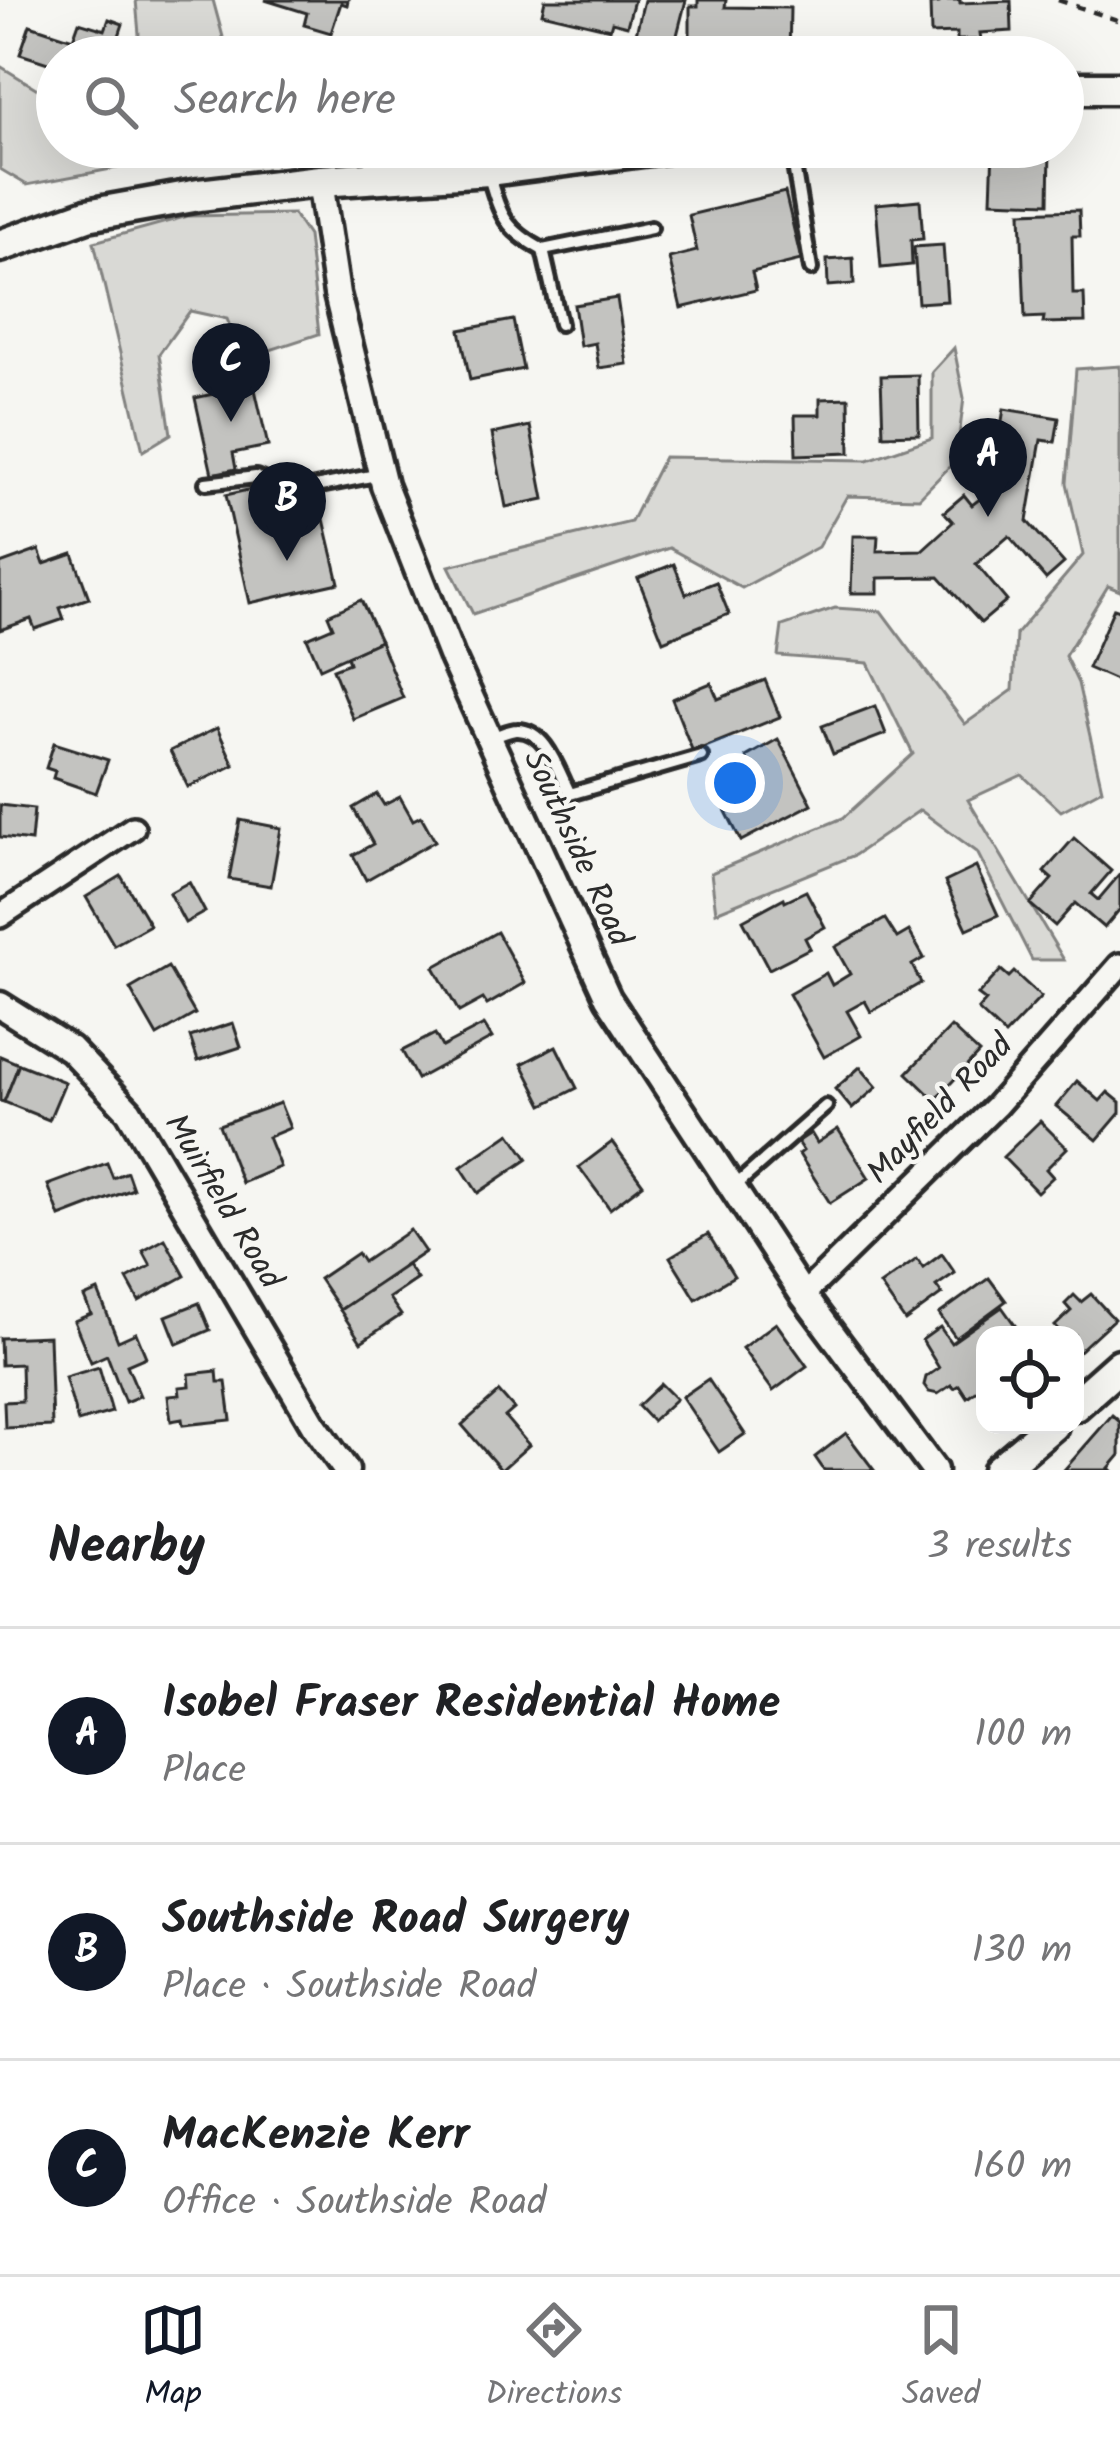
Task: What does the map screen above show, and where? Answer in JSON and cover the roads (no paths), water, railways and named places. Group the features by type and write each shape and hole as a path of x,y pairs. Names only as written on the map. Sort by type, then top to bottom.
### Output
{"main road":[{"path":"1084,88 1120,88"},
{"path":"0,246 87,215 199,195 503,168"},
{"path":"1084,1397 1120,1365"},
{"path":"999,1470 1041,1434"}],"street":[{"name":"Southside Road","path":"320,181 337,294 381,474 451,655 608,998 803,1295 934,1470"},
{"path":"0,916 133,828"},
{"name":"Mayfield Road","path":"803,1295 996,1106 1120,965"},
{"name":"Muirfield Road","path":"0,1005 70,1049 129,1111 314,1425 346,1470"}],"lane":[{"path":"795,168 812,269"},
{"path":"487,170 509,228 543,250 560,323"},
{"path":"543,250 651,227"},
{"path":"206,484 256,477 300,490 381,474"},
{"path":"489,738 517,730 542,740 570,794 701,756"},
{"path":"733,1188 826,1106"}],"place":[{"name":"MacKenzie Kerr","path":"231,422"},
{"name":"Isobel Fraser Residential Home","path":"988,517"},
{"name":"Southside Road Surgery","path":"287,561"}]}
